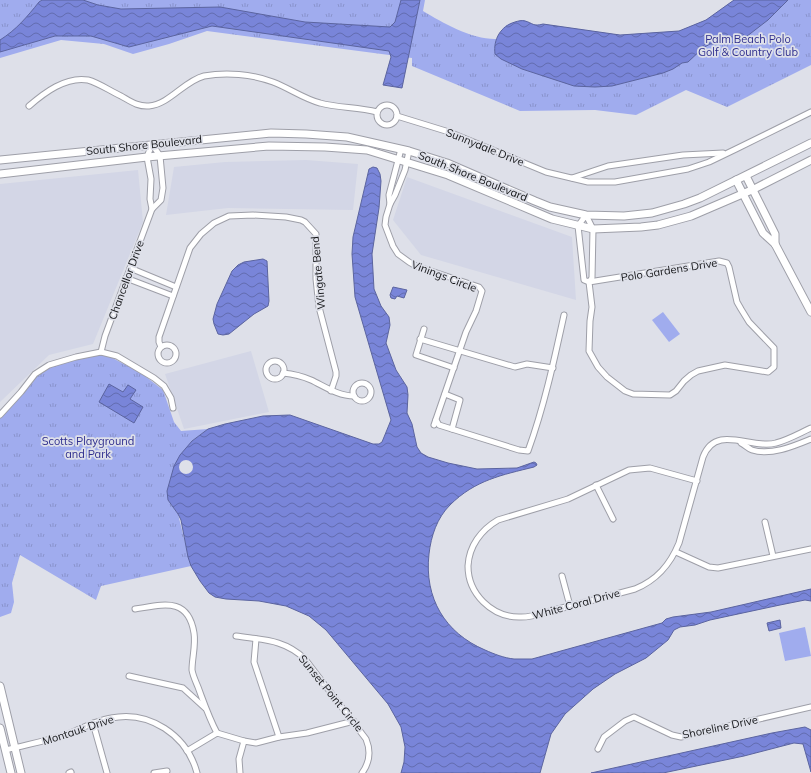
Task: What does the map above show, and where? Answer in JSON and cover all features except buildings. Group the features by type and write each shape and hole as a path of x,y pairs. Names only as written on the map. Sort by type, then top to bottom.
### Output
{"street":[{"name":"Sunnydale Drive","path":"29,106 47,91 61,84 76,80 87,80 102,86 136,104 149,106 159,104 192,81 203,77 227,74 250,76 272,81 320,103 377,112 382,105 389,104 394,107 397,116 454,133 546,172 588,182 615,182 688,169 709,162 811,112"},
{"path":"377,112 377,119 385,125 394,122 397,116"},
{"name":"South Shore Boulevard","path":"0,160 271,133 347,137 409,151 447,163 550,207 586,215 624,216 652,213 669,209 700,198 811,143"},
{"path":"146,157 152,144"},
{"name":"Chancellor Drive","path":"101,352 105,336 152,209 161,200 163,188 160,156 152,144"},
{"name":"South Shore Boulevard","path":"0,174 146,157 269,146 325,147 367,150 448,175 536,213 593,229 628,228 663,224 690,216 744,194 811,160"},
{"name":"Vinings Circle","path":"390,204 389,195 401,149"},
{"name":"Vinings Circle","path":"409,151 407,162 396,194 390,204 386,217 385,225 388,235 398,254 409,262 416,266 479,287 482,291 476,311 466,332 435,423 519,450 528,451 553,368 564,315"},
{"name":"Sunnydale Drive","path":"572,178 608,166 683,155 726,153"},
{"name":"Chancellor Drive","path":"146,157 151,179 150,199 152,209"},
{"path":"746,176 754,189 775,234 775,244"},
{"path":"736,180 763,234 775,244 811,312"},
{"name":"Wingate Bend","path":"161,347 158,337 190,248 201,234 214,223 229,216 253,215 286,217 305,222 316,234 316,279 319,307 336,372 331,390"},
{"path":"578,226 586,215"},
{"name":"Polo Gardens Drive","path":"578,226 584,280 589,282 723,261 729,267 737,302 741,309 749,322 774,348 774,367 768,372 728,364 698,371 684,381 670,395 633,394 619,387 598,367 589,351 592,307 589,282 592,278 593,229 586,215"},
{"path":"130,268 176,287"},
{"path":"126,278 173,296"},
{"path":"157,290 160,280"},
{"path":"424,329 416,355 454,368"},
{"path":"420,339 514,367 527,364 553,368"},
{"path":"0,415 35,374 48,365 101,352 116,356 154,378 164,386 173,408"},
{"path":"284,373 309,379 331,390 345,395 354,396"},
{"path":"445,394 460,400 452,429"},
{"name":"White Coral Drive","path":"697,481 658,470 642,468 621,473 555,504 506,517 491,524 477,538 469,557 469,575 474,590 484,603 497,612 520,618 634,589 652,581 666,568 676,552 697,481 703,457 710,446 721,440 729,439 754,444 776,443 811,428"},
{"name":"White Coral Drive","path":"737,441 753,450 770,451 790,448 811,439"},
{"path":"596,485 613,519"},
{"path":"765,522 772,556"},
{"path":"676,552 714,568 722,568 772,556 811,549"},
{"path":"562,576 570,606"},
{"path":"135,609 173,605 182,608 187,615 194,634 192,671 216,733"},
{"name":"Sunset Point Circle","path":"236,636 281,643 289,646 306,659 364,735 369,746 369,759 362,773"},
{"path":"256,639 254,662 278,737"},
{"path":"129,676 183,688 206,709"},
{"path":"0,686 21,773"},
{"name":"Shoreline Drive","path":"598,750 604,737 625,721 634,717 672,735 681,737 811,707"},
{"name":"Montauk Drive","path":"6,750 64,735 106,719 121,717 140,718 167,730 182,743 197,773"},
{"path":"187,751 216,733 256,743 278,737 307,734 354,721"},
{"path":"93,723 107,773"},
{"path":"0,728 11,773"},
{"path":"240,773 239,759 244,741"},
{"path":"154,773 167,771"}],"shaded area":[{"path":"306,160 358,164 353,210 228,208 166,215 174,167 225,162"},
{"path":"138,170 143,222 93,344 49,355 0,402 0,184"},
{"path":"407,177 572,237 576,300 421,255 393,220"},
{"path":"251,351 269,412 184,429 165,374"}],"green space":[{"name":"Palm Beach Polo Golf & Country Club","path":"0,0 425,0 423,11 440,21 468,34 488,39 497,39 504,27 514,22 524,20 536,25 543,24 620,35 679,31 706,20 734,0 811,0 811,65 727,107 686,90 636,115 595,110 520,111 412,66 412,58 207,31 133,54 104,44 61,40 0,58"},
{"path":"663,312 680,334 669,342 652,320"},
{"name":"Scotts Playground and Park","path":"101,352 141,373 163,390 174,422 181,431 208,429 192,441 168,500 178,514 191,566 101,586 96,600 20,555 12,583 14,602 11,613 0,617 0,412 43,366"},
{"path":"805,627 811,656 785,661 779,633"}],"water":[{"path":"42,0 83,0 98,5 121,9 220,7 305,22 390,27 395,22 401,0 420,0 402,88 383,85 391,57 389,51 212,26 129,47 91,36 55,36 0,52 0,40 16,28"},
{"path":"734,0 788,0 768,20 742,40 731,43 710,44 703,48 688,62 682,63 673,69 612,86 574,86 522,69 501,59 495,54 495,43 499,34 510,24 519,21 524,21 535,25 543,24 620,35 679,31 706,20"},
{"path":"373,167 377,168 381,181 379,208 372,254 374,289 381,306 389,317 390,325 386,343 396,370 407,387 407,413 412,424 417,447 421,453 428,457 477,469 517,468 534,462 537,465 479,484 459,497 450,505 438,521 431,541 428,570 434,599 448,624 471,643 499,656 514,659 532,659 662,623 666,619 673,617 711,612 811,589 811,601 805,600 780,605 710,620 695,625 680,627 674,630 668,640 646,658 615,674 593,689 565,714 551,734 540,773 401,773 404,762 405,747 401,727 388,704 326,630 309,616 286,606 259,601 226,599 215,597 209,593 191,566 181,520 168,500 167,491 174,466 180,455 192,441 208,429 225,424 263,416 290,415 373,444 379,444 382,442 391,420 355,297 352,254 353,237 369,169"},
{"path":"263,259 267,261 268,306 254,314 229,334 218,334 213,319 217,304 232,271 244,262"},
{"path":"393,287 407,290 404,298 397,296 395,299 391,298 390,295"},
{"path":"109,384 123,392 128,385 136,390 130,399 143,407 134,423 99,402"},
{"path":"780,620 781,628 769,631 767,623"},
{"path":"805,727 811,730 811,772 803,744 794,743 744,756 663,773 591,773 772,733"}],"pier":[{"path":"186,460 191,462 193,467 191,472 186,474 181,472 179,467 181,462"}]}
